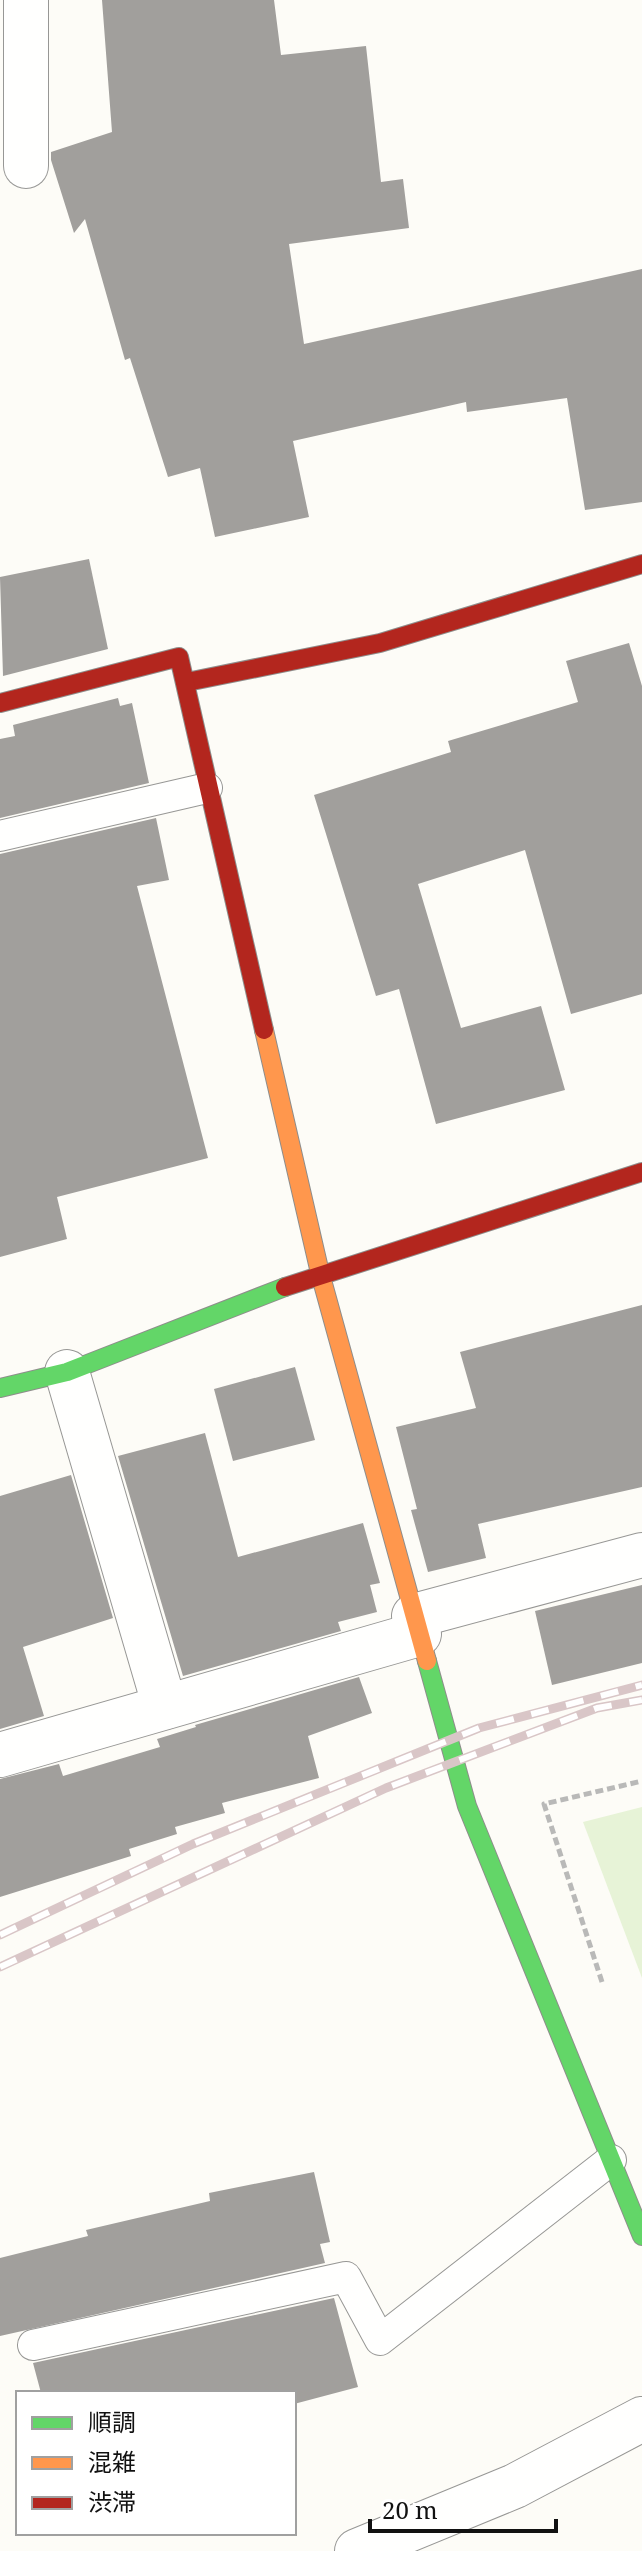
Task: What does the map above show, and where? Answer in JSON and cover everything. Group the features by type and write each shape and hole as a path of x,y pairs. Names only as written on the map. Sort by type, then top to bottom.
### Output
{"street":[{"path":"26,0 26,166"},
{"path":"187,682 380,643 642,564"},
{"path":"0,703 179,657 320,1273 467,1806 642,2236"},
{"path":"0,1388 67,1372 320,1273 642,1172"},
{"path":"67,1372 165,1707"},
{"path":"0,1755 165,1707 642,1555"},
{"path":"357,2551 515,2486 642,2419"}],"lane":[{"path":"0,836 207,788"},
{"path":"33,2345 346,2277 380,2340 611,2160"}],"path":[{"path":"603,1984 544,1804 642,1781"}],"green space":[{"path":"642,1807 642,1978 583,1822"}],"building":[{"path":"102,0 274,0 281,55 366,46 381,182 403,179 409,228 289,244 304,344 642,269 642,502 585,510 567,398 467,412 466,402 293,441 309,517 215,537 200,468 168,477 130,358 125,360 85,219 74,233 51,160 51,152 112,132"},
{"path":"89,559 108,649 3,676 0,577"},
{"path":"629,643 642,686 642,994 571,1014 525,850 418,884 461,1028 541,1006 565,1090 436,1124 399,989 376,996 314,795 451,752 448,741 578,702 566,661"},
{"path":"118,698 120,706 132,703 149,783 0,818 0,739 15,736 13,725"},
{"path":"156,818 169,880 137,886 208,1158 57,1197 67,1239 0,1257 0,854"},
{"path":"642,1305 642,1487 478,1524 486,1558 428,1572 411,1510 417,1509 396,1427 476,1408 460,1352"},
{"path":"295,1367 315,1440 233,1461 214,1389"},
{"path":"205,1433 238,1557 363,1523 380,1583 370,1585 377,1612 338,1622 341,1631 183,1676 118,1456"},
{"path":"71,1475 113,1618 23,1647 44,1716 0,1729 0,1496"},
{"path":"642,1585 642,1663 552,1685 535,1611"},
{"path":"359,1677 372,1713 308,1736 319,1778 222,1803 225,1813 175,1827 177,1834 129,1849 131,1856 0,1897 0,1779 59,1764 63,1776 160,1747 157,1739 195,1725"},
{"path":"314,2172 330,2242 320,2244 325,2263 0,2336 0,2258 88,2236 86,2230 210,2201 209,2193"},
{"path":"334,2298 358,2387 296,2403 296,2391 40,2391 33,2363"}],"railway":[{"path":"0,1935 193,1844 479,1728 642,1685"},
{"path":"0,1967 386,1788 597,1708 642,1700"}],"traffic: fast":[{"path":"0,1388 67,1372 285,1287"},
{"path":"427,1661 467,1806 642,2236"}],"traffic: slow":[{"path":"264,1030 320,1273 427,1661"}],"traffic: jam":[{"path":"187,682 380,643 642,564"},
{"path":"0,703 179,657 264,1030"},
{"path":"285,1287 642,1172"}]}
